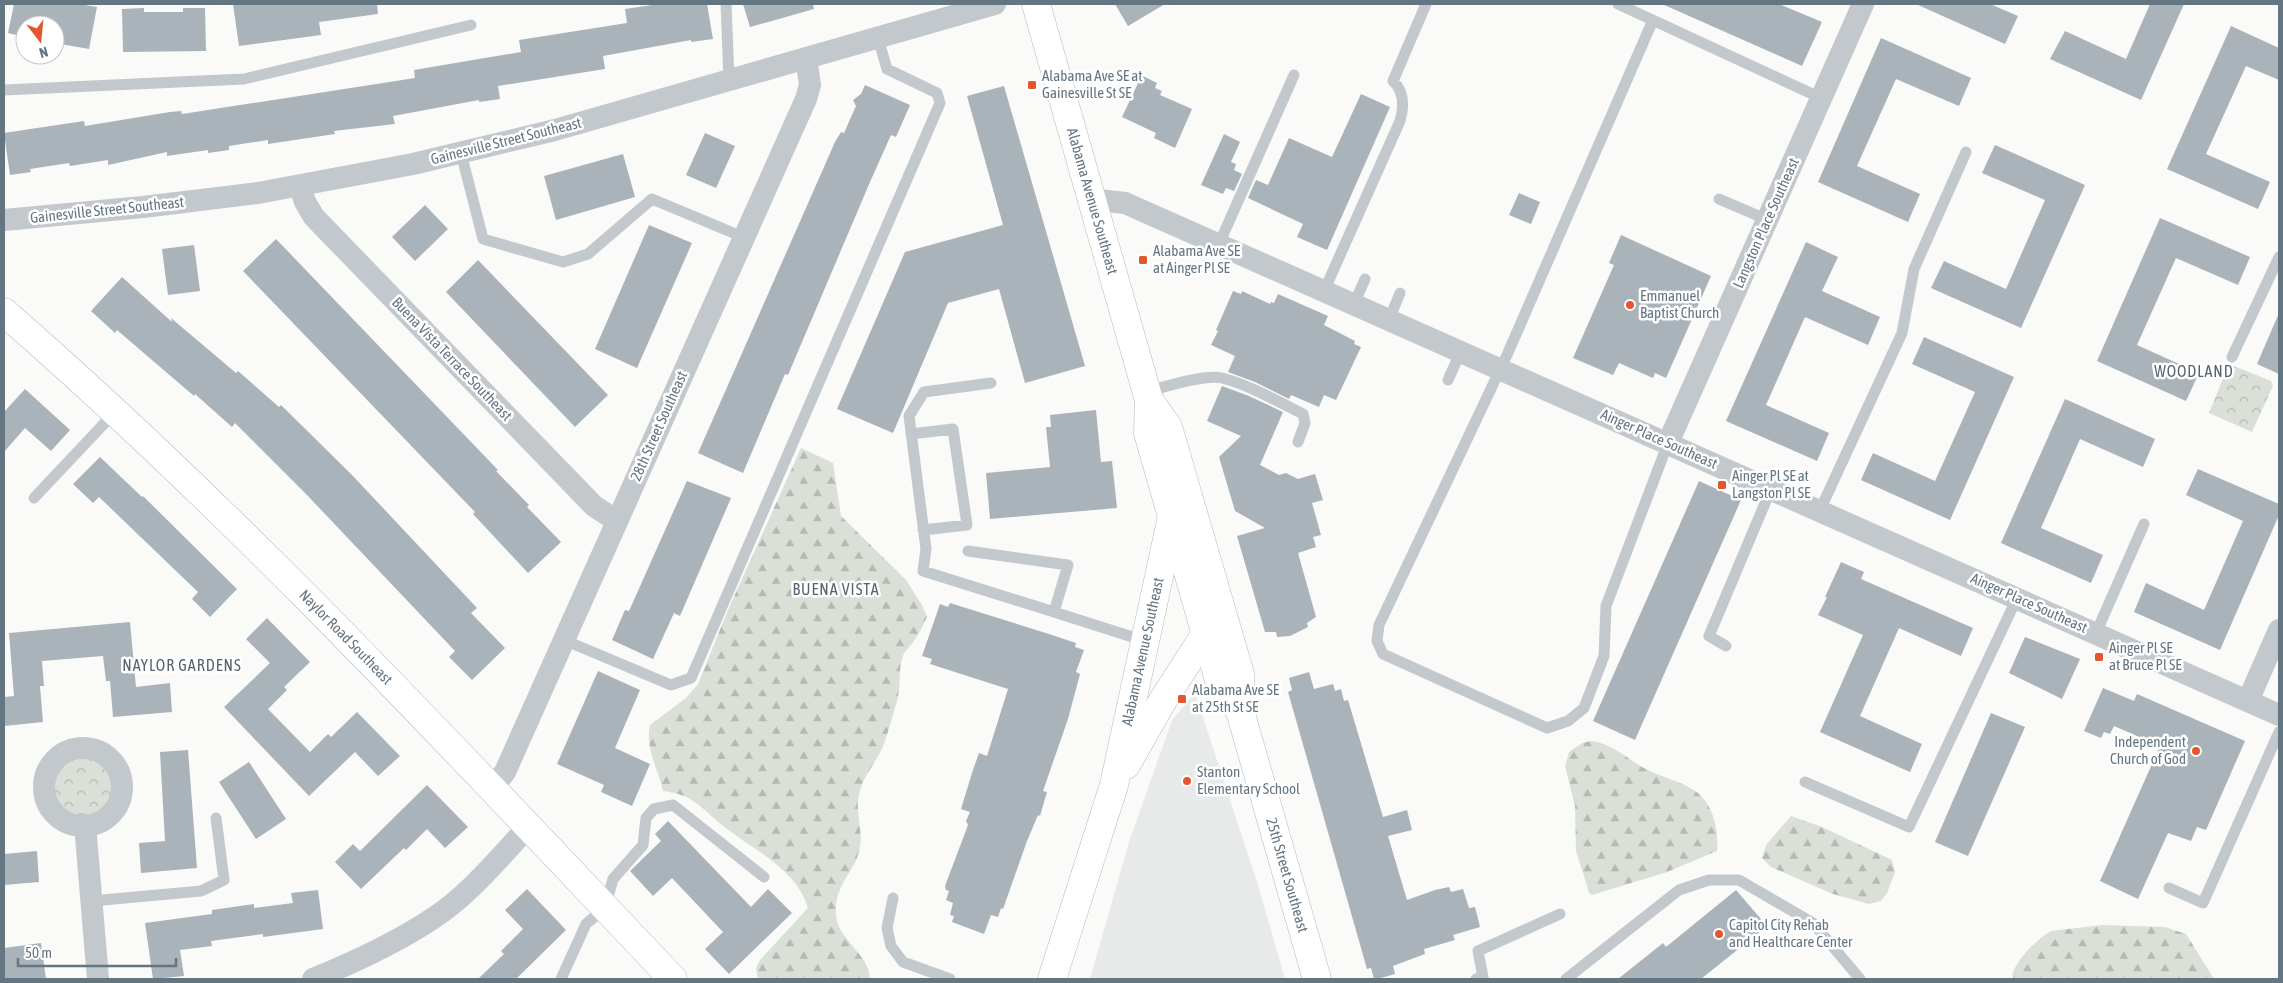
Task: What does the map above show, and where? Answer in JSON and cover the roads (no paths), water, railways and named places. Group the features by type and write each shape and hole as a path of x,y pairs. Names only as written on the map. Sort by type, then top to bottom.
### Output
{"main road":[{"name":"Alabama Avenue Southeast","path":"1036,4 1090,200 1148,396 1168,427 1220,610 1163,700 1114,786"},
{"name":"Naylor Road Southeast","path":"4,312 116,411 221,511 673,979"},
{"name":"Alabama Avenue Southeast","path":"1148,396 1148,433 1205,634"},
{"name":"Alabama Avenue Southeast","path":"1052,979 1114,786 1172,518"},
{"name":"25th Street Southeast","path":"1220,610 1240,674 1240,711 1317,979"},
{"name":"25th Street Southeast","path":"1205,634 1219,680 1240,711"}],"street":[{"name":"Gainesville Street Southeast","path":"4,220 192,202 300,186 461,153 555,130 995,4"},
{"name":"Langston Place Southeast","path":"1668,443 1863,4"},
{"name":"28th Street Southeast","path":"491,789 505,772 806,99 810,85 806,58"},
{"name":"Buena Vista Terrace Southeast","path":"300,186 314,217 594,506 617,521"},
{"name":"Ainger Place Southeast","path":"1090,200 1125,203 2279,715"},
{"path":"2248,701 2279,630"},
{"path":"85,825 98,979"},
{"path":"313,979 368,957 433,919 477,882 528,828"}],"lane":[{"path":"726,4 729,80"},
{"path":"1324,291 1400,122 1404,106 1400,92 1393,81 1426,4"},
{"path":"1618,4 1821,98"},
{"path":"1653,20 1501,369 1379,625 1377,641 1383,654 1547,728 1568,722 1584,708 1604,656 1606,606 1668,443"},
{"path":"4,90 244,79 471,25"},
{"path":"564,640 671,685 691,678 940,103 938,93 887,69 878,38"},
{"path":"1219,244 1294,75"},
{"path":"1820,510 1902,333 1914,269 1966,152"},
{"path":"461,153 483,239 564,262 588,254 652,199 743,237"},
{"path":"1719,199 1768,220"},
{"path":"2232,357 2279,257"},
{"path":"1354,304 1364,279"},
{"path":"1389,320 1400,293"},
{"path":"1448,380 1461,351"},
{"path":"1148,396 1183,382 1221,377 1303,414 1305,423 1298,442"},
{"path":"992,383 924,392 909,416 926,549 923,571 1145,641"},
{"path":"34,498 116,411"},
{"path":"911,434 953,430 967,525 923,530"},
{"path":"1726,646 1709,636 1771,489"},
{"path":"2096,633 2144,524"},
{"path":"968,551 1068,565 1054,612"},
{"path":"1805,782 1910,827 2017,598"},
{"path":"2169,888 2203,903 2279,732"},
{"path":"561,979 586,924 605,908 613,879 643,845 646,818 654,808 673,805 764,878"},
{"path":"92,901 201,891 224,880 216,818"},
{"path":"1566,979 1679,890 1709,880 1739,880 1813,923 1860,979"},
{"path":"893,898 887,928 891,946 903,962 950,979"},
{"path":"1476,979 1483,977 1478,951 1560,914"}],"place":[{"name":"Alabama Ave SE at Gainesville St SE","path":"1032,85"},
{"name":"Alabama Ave SE at Ainger Pl SE","path":"1143,260"},
{"name":"Emmanuel Baptist Church","path":"1630,305"},
{"name":"Ainger Pl SE at Langston Pl SE","path":"1722,485"},
{"name":"Ainger Pl SE at Bruce Pl SE","path":"2099,657"},
{"name":"Alabama Ave SE at 25th St SE","path":"1182,699"},
{"name":"Independent Church of God","path":"2196,751"},
{"name":"Stanton Elementary School","path":"1187,781"},
{"name":"Capitol City Rehab and Healthcare Center","path":"1719,934"}],"district":[{"name":"WOODLAND","path":"2194,371"},
{"name":"BUENA VISTA","path":"836,589"},
{"name":"NAYLOR GARDENS","path":"182,665"}]}
